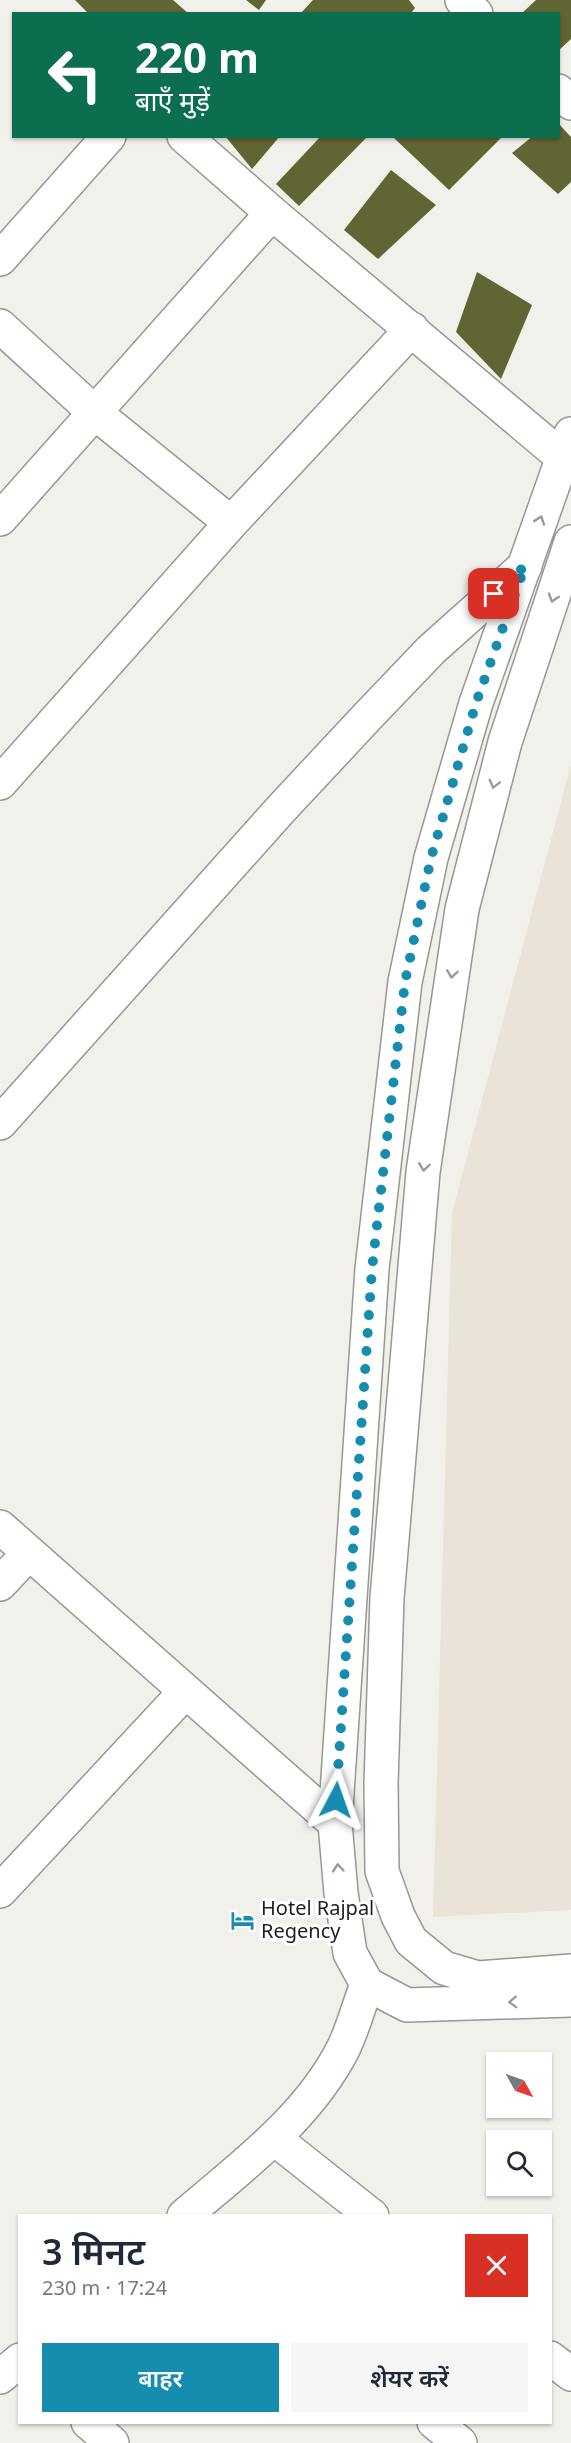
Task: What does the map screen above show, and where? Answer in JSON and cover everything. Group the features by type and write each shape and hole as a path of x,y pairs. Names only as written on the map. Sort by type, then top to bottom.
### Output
{"street":[{"path":"462,0 474,12"},
{"path":"0,259 107,138"},
{"path":"186,138 411,329 566,446 476,703 431,858 405,982 372,1269 334,1823 340,1893 350,1953 367,1984 407,2005 571,2000"},
{"path":"0,519 272,213"},
{"path":"0,326 94,412 231,523"},
{"path":"0,783 231,523 411,329"},
{"path":"571,542 505,742 460,921 423,1172 387,1598 381,1783 382,1870 398,1916 411,1941 444,1968 478,1978 571,1971"},
{"path":"0,1123 282,808 366,718 431,650 525,566"},
{"path":"0,1527 334,1823"},
{"path":"0,1584 29,1553"},
{"path":"0,1891 185,1692"},
{"path":"186,2214 275,2139 323,2081 343,2048 367,1984"},
{"path":"275,2139 369,2214"},
{"path":"552,2360 571,2374"},
{"path":"90,2424 112,2443"},
{"path":"436,2424 460,2443"}],"shaded area":[{"path":"571,764 571,1910 433,1917 452,1213"}],"building":[{"path":"75,0 173,0 187,12 87,12"},
{"path":"246,0 266,0 259,10"},
{"path":"313,0 409,0 415,8 412,12 302,12"},
{"path":"536,0 571,0 571,39 560,49 560,12 523,12"},
{"path":"560,125 571,137 571,182 558,194 512,153 531,138 560,138"},
{"path":"227,138 278,138 252,169"},
{"path":"319,138 366,138 299,206 276,184"},
{"path":"394,138 501,138 449,190"},
{"path":"391,170 436,205 378,259 344,230"},
{"path":"477,272 532,305 501,379 456,332"}],"place":[{"name":"Hotel Rajpal Regency","path":"243,1920"}],"route":[{"path":"336,1800 372,1269 405,982 431,858 476,703 525,566 494,594"}]}
